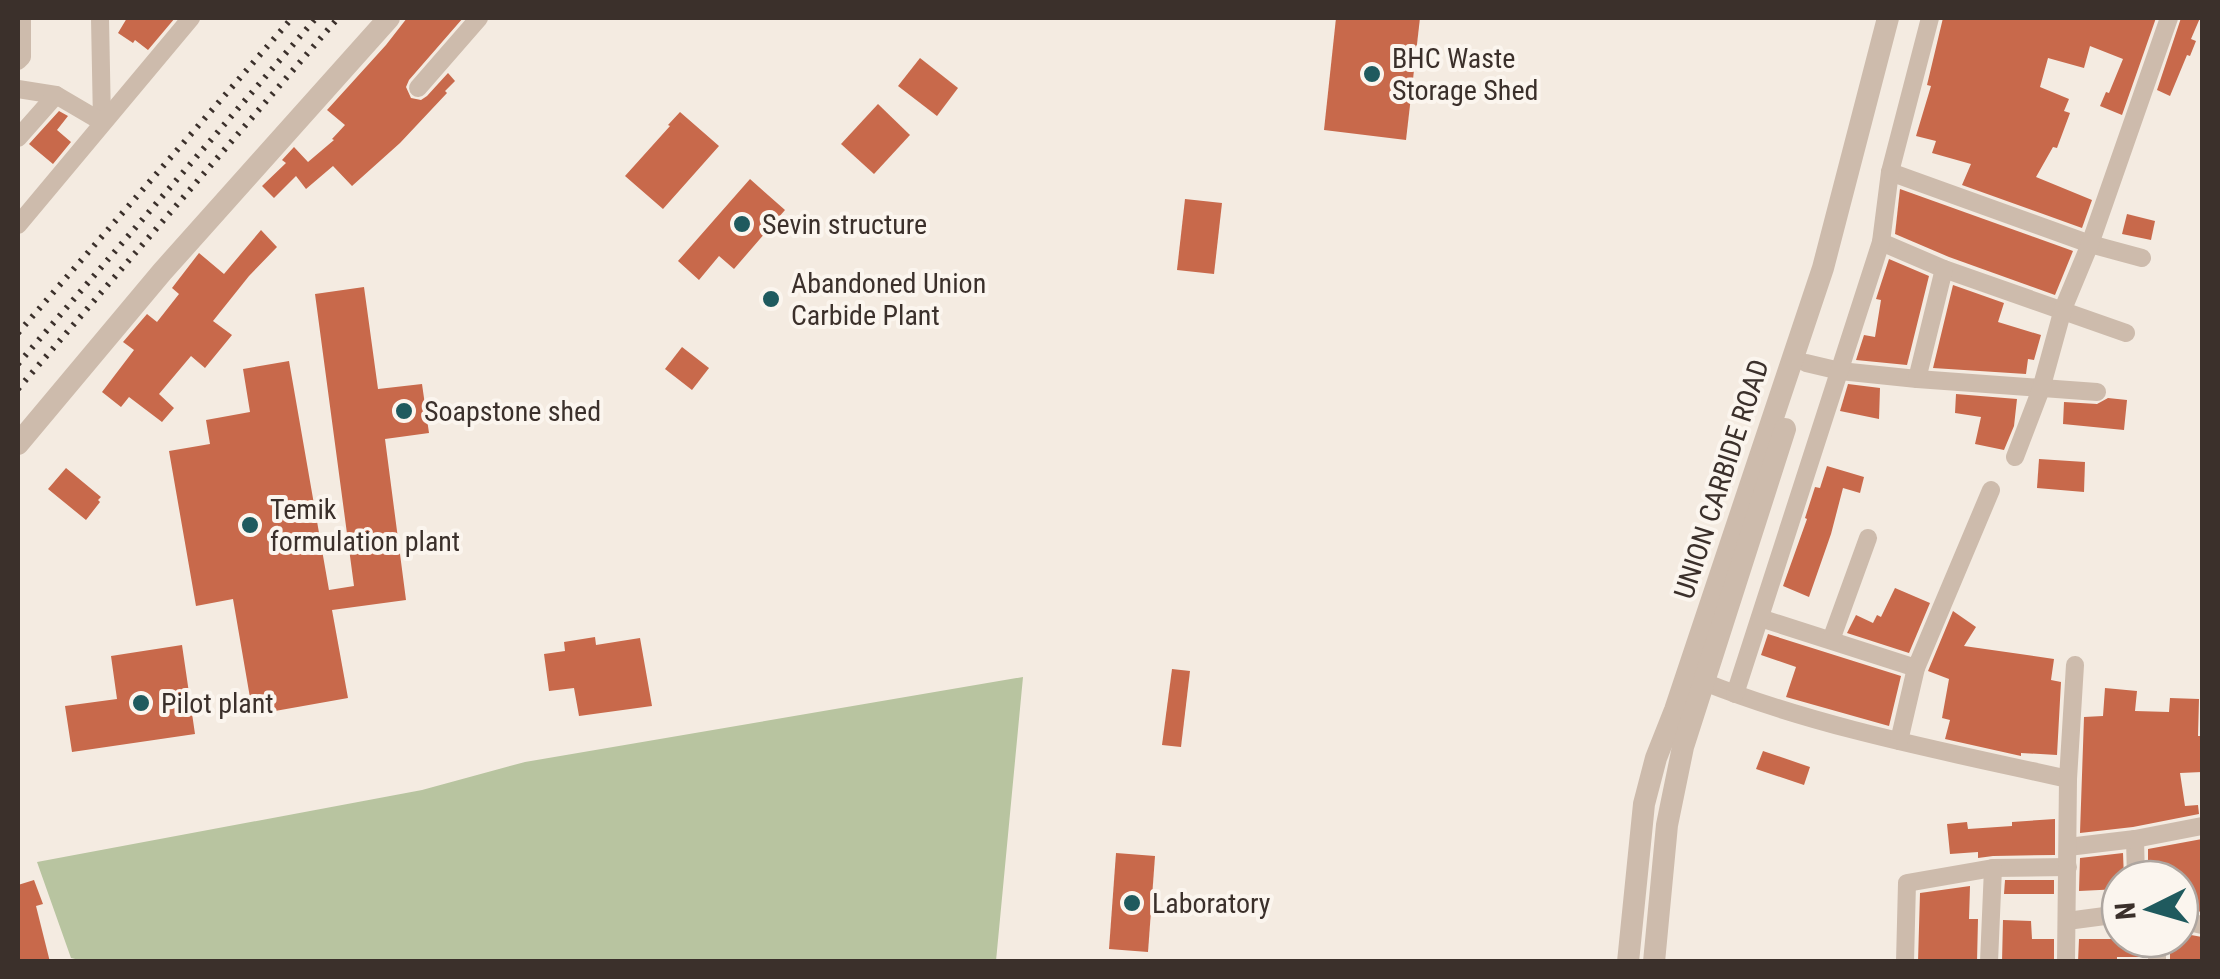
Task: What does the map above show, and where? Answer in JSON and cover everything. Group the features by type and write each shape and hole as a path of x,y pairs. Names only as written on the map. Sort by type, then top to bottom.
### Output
{"street":[{"path":"18,62 22,57 22,18"},
{"path":"100,18 102,122"},
{"path":"18,225 191,18"},
{"path":"18,444 162,272 390,18"},
{"path":"418,88 478,18"},
{"name":"UNION CARBIDE ROAD","path":"1628,962 1644,804 1656,758 1823,268 1888,18"},
{"name":"UNION CARBIDE ROAD","path":"1654,962 1667,826 1683,746 1826,302 1904,18"},
{"path":"1735,694 1880,242 1890,172 1930,18"},
{"path":"2015,457 2041,388 2063,310 2169,18"},
{"path":"18,89 56,95 102,122"},
{"path":"18,138 56,95"},
{"path":"1890,172 2090,244 2142,258"},
{"path":"1880,242 1944,269 2126,333"},
{"path":"1917,379 1944,269"},
{"path":"1806,363 1840,371 1917,379 2097,392"},
{"path":"1899,742 1916,668 1992,490"},
{"path":"1831,640 1868,538"},
{"path":"1760,618 1916,668"},
{"path":"2066,962 2068,779 2075,665"},
{"path":"1704,682 1899,742 2068,779"},
{"path":"2068,847 2202,826"},
{"path":"2134,839 2135,859"},
{"path":"1906,962 1906,882 1993,868 2068,867"},
{"path":"1989,962 1993,868"},
{"path":"2067,921 2100,917"}],"green space":[{"path":"1023,677 996,961 84,961 71,958 37,862 422,790 525,762"}],"building":[{"path":"127,18 175,18 148,50 118,33"},
{"path":"407,18 463,18 406,87 411,98 421,100 448,73 455,81 447,93 352,186 333,166 306,189 296,176 274,198 262,186 286,163 282,160 294,147 308,162 334,140 345,125 327,110"},
{"name":"BHC Waste Storage Shed","path":"1336,18 1420,18 1406,140 1324,130"},
{"path":"1943,18 2156,18 2122,115 2100,106 2123,59 2090,46 2084,68 2048,58 2040,87 2069,99 2064,111 2070,113 2057,148 2053,147 2036,177 2092,200 2082,228 1962,185 1971,164 1932,153 1936,141 1916,136 1931,86 1927,85"},
{"path":"2181,18 2200,18 2191,39 2196,41 2170,96 2157,90"},
{"path":"920,58 958,88 937,116 898,86"},
{"path":"878,104 910,135 874,174 841,144"},
{"path":"59,111 68,116 57,130 71,142 53,164 29,144"},
{"path":"680,112 719,146 663,209 625,176"},
{"name":"Sevin structure","path":"750,179 785,210 734,269 719,256 699,280 678,261"},
{"path":"1900,189 2073,251 2055,295 1895,234"},
{"path":"1185,199 1222,203 1214,274 1177,270"},
{"path":"2127,214 2155,221 2151,240 2122,234"},
{"path":"261,230 277,247 213,321 232,335 205,368 191,356 159,394 174,408 162,422 129,397 121,407 102,392 134,350 123,342 147,314 157,322 179,294 172,288 199,253 224,274"},
{"path":"1889,259 1929,276 1907,365 1856,360 1864,335 1875,337 1881,300 1876,299"},
{"path":"1953,285 2004,303 1998,322 2041,335 2034,360 2028,359 2026,374 1933,368"},
{"name":"Temik formulation plant","path":"364,287 378,389 422,384 429,433 385,439 406,600 332,610 348,698 253,715 233,599 196,606 169,451 210,444 206,420 250,412 243,369 289,361 329,590 354,586 315,294"},
{"path":"682,347 709,368 692,390 665,369"},
{"path":"1848,384 1880,388 1879,419 1840,411"},
{"path":"1956,394 2017,399 2014,426 2004,450 1975,444 1981,417 1955,413"},
{"path":"2108,398 2127,400 2124,430 2063,424 2064,402 2097,404"},
{"path":"2039,459 2085,462 2084,492 2037,488"},
{"path":"1827,466 1864,477 1860,493 1843,488 1809,597 1783,586 1815,487 1820,488"},
{"path":"66,468 101,497 86,520 48,489"},
{"path":"1895,588 1930,603 1909,653 1847,633 1856,615 1873,623 1877,615 1881,617"},
{"path":"1953,611 1976,627 1964,646 2054,659 2051,680 2061,682 2057,755 2021,756 1945,739 1950,720 1942,718 1949,679 1928,671"},
{"path":"1768,634 1901,676 1889,726 1786,697 1796,667 1761,655"},
{"path":"595,637 596,645 640,638 652,706 579,716 574,688 549,691 544,654 565,651 564,642"},
{"name":"Pilot plant","path":"182,645 195,734 72,752 65,706 117,699 111,656"},
{"path":"1172,669 1190,671 1181,747 1162,745"},
{"path":"2105,688 2137,691 2135,711 2169,712 2170,698 2199,699 2202,772 2180,773 2185,806 2198,805 2199,814 2080,833 2084,717 2103,716"},
{"path":"1763,751 1810,767 1804,785 1756,769"},
{"path":"2055,819 2055,855 1978,858 1978,852 1950,854 1947,824 1967,822 1968,829"},
{"path":"2202,839 2202,912 2200,859 2148,859 2148,849"},
{"name":"Laboratory","path":"1116,853 1155,856 1148,952 1109,949"},
{"path":"2123,853 2123,859 2100,859 2100,890 2079,891 2080,858"},
{"path":"34,880 43,904 36,906 50,962 18,962 18,885"},
{"path":"2005,880 2054,880 2054,894 2004,894"},
{"path":"1970,886 1969,919 1978,919 1977,962 1918,962 1920,893"},
{"path":"2003,920 2031,921 2032,939 2054,939 2054,962 2002,962"},
{"path":"2202,937 2202,959 2170,962 2200,959"},
{"path":"2079,939 2100,939 2100,959 2117,959 2117,962 2078,962"}],"railway":[{"path":"18,333 292,18"},
{"path":"18,364 316,18"},
{"path":"18,389 338,18"}],"place":[{"name":"BHC Waste Storage Shed","path":"1372,74"},
{"name":"Sevin structure","path":"742,224"},
{"name":"Abandoned Union Carbide Plant","path":"771,299"},
{"name":"Soapstone shed","path":"404,411"},
{"name":"Temik formulation plant","path":"250,525"},
{"name":"Pilot plant","path":"141,703"},
{"name":"Laboratory","path":"1132,903"}]}
